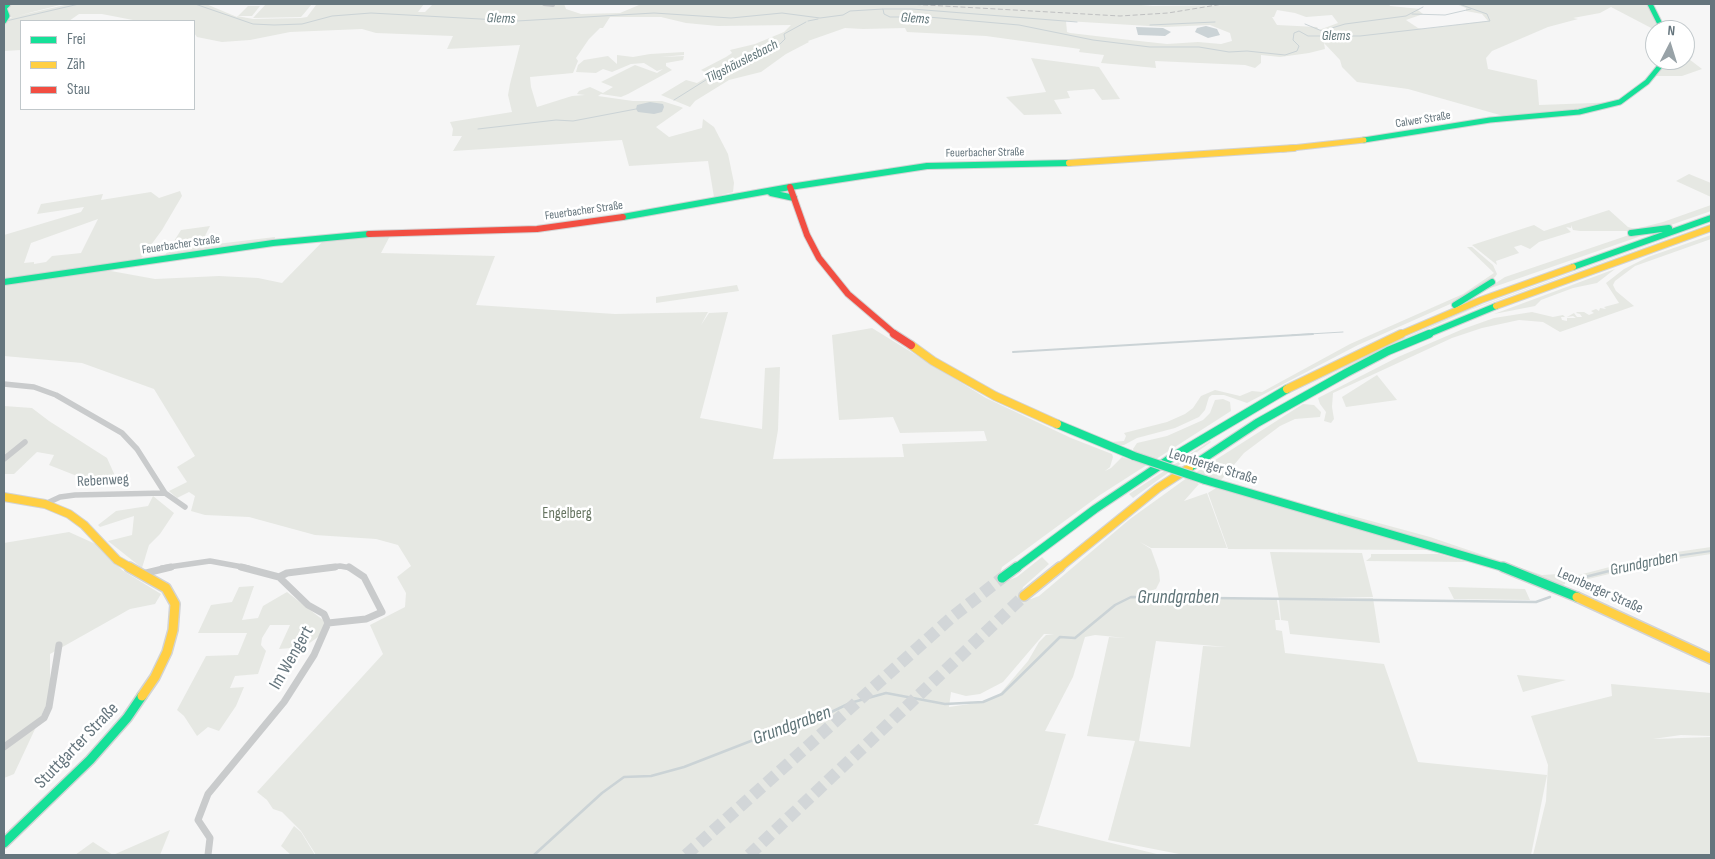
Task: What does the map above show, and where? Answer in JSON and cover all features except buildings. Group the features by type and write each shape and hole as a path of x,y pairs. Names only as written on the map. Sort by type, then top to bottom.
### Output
{"main road":[{"path":"4,20 7,15 4,8 8,4"},
{"path":"1650,4 1658,20"},
{"name":"Calwer Straße","path":"1166,159 1352,142 1490,120 1601,108 1620,102 1647,82 1657,70"},
{"name":"Feuerbacher Straße","path":"4,282 273,243 370,234 537,229 650,213 790,186 953,164 1088,163 1166,159"},
{"name":"Leonberger Straße","path":"790,186 807,235 825,267 858,305 887,329 933,361 995,396 1064,428 1134,456 1205,480 1491,562 1596,604 1711,659"},
{"path":"759,192 781,194 794,198"},
{"path":"1002,578 1138,480 1247,412 1323,370 1441,317 1511,289 1711,218"},
{"path":"1632,233 1690,226"},
{"path":"1024,596 1158,488 1233,438 1351,370 1437,330 1538,290 1711,228"},
{"path":"1629,264 1655,248"},
{"path":"1441,317 1452,306 1492,282"},
{"path":"1437,330 1483,318"},
{"name":"Stuttgarter Straße","path":"4,497 27,499 69,514 84,525 118,560 166,588 175,604 173,630 162,664 142,696 110,738 4,842"}],"street":[{"path":"544,4 553,5"},
{"path":"4,384 34,387 56,395 122,433 137,449 165,493 185,507"},
{"path":"4,459 25,442"},
{"name":"Rebenweg","path":"45,504 60,497 75,495 140,492 165,493"},
{"name":"Im Wengert","path":"142,574 155,569 210,561 246,567 278,576 308,605 324,614 328,624 314,656 284,702 208,794 198,820 210,838 208,855"},
{"path":"278,576 287,573 348,566 364,577 382,612 359,620 328,624"},
{"path":"4,747 44,718 49,707 59,645"}],"green space":[{"path":"8,4 64,4 17,16 69,4 206,4 237,17 253,19 307,17 316,5 327,4 424,4 418,12 425,12 433,4 564,4 566,9 581,14 620,13 639,5 595,4 1130,4 1153,6 1389,4 1390,6 1421,9 1418,10 1423,14 1406,20 1423,29 1488,21 1482,14 1466,11 1466,8 1456,4 1650,4 1658,20 1645,20 1645,25 1611,7 1600,13 1573,18 1578,19 1548,27 1492,51 1486,58 1488,69 1537,80 1539,105 1620,102 1601,108 1507,117 1408,89 1357,82 1342,67 1340,60 1324,43 1325,49 1309,53 1280,57 1261,55 1261,63 1255,68 1245,65 1155,61 1156,68 1101,63 1104,55 1079,52 1080,49 986,36 907,32 905,28 845,28 808,41 761,72 729,80 695,101 690,107 661,95 686,80 697,83 711,75 701,70 732,53 730,50 755,44 784,32 791,25 718,26 686,23 661,17 610,17 603,28 600,28 589,39 576,58 578,61 573,73 530,77 537,107 572,96 585,95 577,94 579,91 590,87 603,93 613,87 601,82 635,65 657,73 663,69 657,71 644,63 631,64 612,72 603,69 596,73 576,72 578,65 584,60 608,56 617,64 617,55 633,57 684,52 684,55 660,57 684,56 683,60 666,63 666,66 672,70 628,94 621,97 601,94 598,96 633,101 662,101 683,108 656,127 669,137 702,128 703,119 714,127 728,154 734,183 733,192 714,197 708,161 629,166 622,140 453,151 462,136 452,136 453,129 450,122 512,112 508,95 520,45 447,49 453,36 376,33 362,29 290,32 250,40 222,42 197,37 195,34 195,20 133,20 102,14 79,14 70,20 20,20 20,50 4,51 4,23 12,17 7,17 4,8","holes":["1277,10 1306,17 1332,15 1338,23 1319,30 1317,27 1277,25 1272,17 1274,17","1066,21 1165,27 1210,25 1230,33 1232,41 1221,44 1198,42 1167,44 1070,33 1067,32"]},
{"path":"266,4 312,4 301,17 253,18"},
{"path":"248,6 260,6 252,16 238,16"},
{"path":"1031,58 1099,67 1120,99 1102,100 1094,89 1067,91 1070,98 1054,100 1062,114 1024,115 1006,97 1046,92"},
{"path":"1695,64 1702,69 1682,76 1652,76 1657,70 1695,70"},
{"path":"1689,174 1711,183 1711,197 1676,181"},
{"path":"180,191 182,196 162,230 140,260 4,280 4,235 81,212 84,207 37,214 41,204 103,194 101,200 151,192 159,198","holes":["98,219 81,253 52,256 46,262 24,263 31,243"]},
{"path":"1711,205 1711,211 1665,227 1630,231 1580,231 1573,230 1571,225 1571,228 1566,227 1571,232 1539,242 1530,249 1521,245 1514,247 1519,253 1496,261 1497,265 1472,245 1534,225 1544,231 1609,210 1628,227 1635,229 1663,222"},
{"path":"1711,223 1470,310 1393,344 1295,392 1388,345 1468,310"},
{"path":"210,226 200,246 275,237 274,242 164,257 181,230"},
{"name":"Engelberg","path":"391,234 381,253 495,256 476,305 615,314 708,312 701,325 709,313 728,312 700,418 762,429 765,368 780,367 778,430 773,459 904,457 902,444 987,441 984,431 900,433 893,417 839,420 832,335 872,328 986,398 1071,438 1112,454 1110,467 1105,471 1111,468 1122,457 1140,463 1149,457 1135,453 1133,449 1137,443 1167,436 1203,420 1210,413 1215,400 1223,399 1230,402 1231,411 1100,495 1002,567 1000,574 1009,580 1017,577 1042,557 1049,564 1023,587 1022,591 1026,598 1031,599 1039,596 1130,519 1184,480 1303,404 1314,405 1321,412 1320,417 1295,419 1280,426 1244,453 1222,479 1217,480 1200,474 1191,480 1199,484 1184,501 1207,493 1227,548 1151,548 1140,542 1151,549 1159,571 1160,581 1156,589 1147,592 1150,596 1277,600 1280,620 1275,620 1276,630 1282,631 1285,653 1384,664 1418,762 1547,775 1531,855 1184,855 1108,840 1135,741 1087,736 1109,637 1126,638 1095,635 1085,637 1073,677 1045,731 1066,734 1038,824 1033,824 1161,855 316,855 301,831 282,812 273,809 267,800 257,792 383,654 370,625 405,607 406,593 397,577 411,566 398,545 376,539 315,535 249,517 205,515 191,511 195,496 189,492 177,498 169,491 187,482 177,467 195,456 154,389 82,363 4,356 4,285 100,269 155,279 219,276 258,278 282,283 326,238","holes":["1044,634 1054,634 1046,635 1039,642 1028,661 998,696 983,702 949,707 951,692 966,696 980,694 1003,682","1156,641 1227,647 1203,646 1190,747 1139,741"]},
{"path":"1632,234 1644,235 1485,290 1505,277"},
{"path":"1711,235 1711,239 1635,266 1615,281 1613,285 1616,291 1634,306 1560,332 1543,322 1519,320 1482,328 1452,338 1333,393 1332,407 1334,419 1331,423 1324,421 1326,412 1318,398 1398,357 1494,318 1532,312 1553,317 1563,315 1565,317 1561,317 1562,320 1567,321 1567,318 1576,318 1573,316 1567,317 1574,313 1577,317 1582,317 1577,312 1584,312 1589,315 1594,313 1591,311 1596,309 1599,311 1600,308 1606,309 1604,307 1619,303 1606,283 1624,269 1648,257"},
{"path":"1467,247 1472,247 1493,265 1497,274 1457,301 1358,345 1247,403 1224,395 1212,395 1209,397 1205,410 1199,417 1175,428 1137,438 1124,445 1115,446 1111,442 1124,441 1126,436 1124,433 1167,422 1185,414 1193,408 1201,396 1215,390 1240,396 1252,391 1262,392 1350,344 1463,294 1494,273"},
{"path":"1615,269 1597,283 1573,288 1541,300 1535,306 1494,314"},
{"path":"737,285 739,291 656,303 656,297"},
{"path":"1377,375 1397,400 1346,407 1342,397"},
{"path":"4,406 32,408 107,458 116,478 77,476 49,465 54,455 37,452 14,474 4,474"},
{"path":"1210,441 1133,498 1129,494"},
{"path":"1216,488 1426,547 1428,550 1228,549 1208,493"},
{"path":"153,496 174,513 160,534 149,545 142,568 108,541 132,535 134,516 100,527 98,525 116,511 148,506"},
{"path":"1338,512 1430,537 1542,575 1559,574 1565,580 1565,584 1560,586 1491,559 1338,515"},
{"path":"69,532 100,546 122,570 161,594 155,604 130,609 50,654 50,697 14,774 4,778 4,543"},
{"path":"1711,547 1711,554 1659,562 1576,582 1577,579 1571,577 1656,555"},
{"path":"1270,552 1362,553 1373,597 1279,599"},
{"path":"1371,554 1439,554 1467,562 1366,561 1371,557"},
{"path":"254,586 242,620 258,618 263,606 287,592 323,620 326,626 318,637 304,647 279,649 290,625 270,625 262,638 261,645 266,651 258,674 235,676 230,688 244,687 236,706 219,731 208,727 197,736 184,716 177,710 206,656 238,655 247,633 198,633 211,605 232,602 239,587"},
{"path":"1448,587 1525,589 1530,600 1454,599"},
{"path":"1373,598 1380,643 1290,634 1288,621 1281,620 1279,600"},
{"path":"1517,675 1566,680 1523,692"},
{"path":"1611,684 1711,693 1711,736 1681,735 1653,739 1711,737 1711,855 1533,855 1546,801 1548,765 1531,716 1612,696"},
{"path":"294,826 301,832 315,855 291,855 281,846"},
{"path":"170,830 160,855 113,855"},
{"path":"93,842 113,855 75,855"}],"shaded area":[{"path":"1206,26 1217,29 1220,35 1208,38 1195,32 1197,28"},
{"path":"1136,27 1163,28 1171,32 1165,36 1138,35"},
{"path":"650,102 663,104 662,112 654,114 638,112 636,109 637,105"}],"waterway":[{"name":"Glems","path":"6,21 79,4"},
{"name":"Glems","path":"195,4 253,24 274,25 302,24 332,16 371,13 517,21 654,13 731,18 782,13 820,18 843,15 850,11 883,9"},
{"name":"Glems","path":"883,9 884,14 890,17 928,17 1019,25 1093,40 1150,47 1199,47 1229,52 1247,51 1285,55 1297,51 1299,46 1293,40 1294,33 1299,31 1308,36 1360,36 1490,21 1487,14 1459,4"},
{"path":"1305,24 1322,31 1345,24 1406,16 1423,7"},
{"path":"883,9 912,9 1077,22"},
{"path":"1412,14 1445,15 1471,9"},
{"name":"Glems","path":"808,21 818,19"},
{"name":"Tilgshäuslesbach","path":"674,100 717,73 779,45 785,39 784,34 806,22"},
{"path":"1150,25 1215,22"},
{"path":"478,129 556,120 573,121 636,109"},
{"path":"1292,335 1343,332"},
{"path":"1013,352 1313,334"},
{"name":"Grundgraben","path":"1620,568 1655,559 1711,551"},
{"name":"Grundgraben","path":"1577,579 1625,567"},
{"name":"Grundgraben","path":"534,855 602,793 624,777 651,776 684,767 792,725 794,730 850,703 886,693 945,704 983,702 1002,694 1060,637 1075,638 1115,605 1131,597 1536,602 1550,597"}],"tunnel":[{"path":"686,855 952,617 1002,578"},
{"path":"749,855 1024,596"}],"railway":[{"path":"908,4 1120,16 1168,13 1223,4"}],"traffic: fast":[{"path":"4,21 7,16 4,8 8,4"},
{"path":"1650,4 1658,20"},
{"path":"1364,140 1490,120 1579,112 1620,102 1647,82 1657,70"},
{"path":"623,217 790,187 927,166 1069,163"},
{"path":"771,193 794,198"},
{"path":"1573,267 1711,218"},
{"path":"1631,233 1669,228"},
{"path":"4,282 273,243 369,234"},
{"path":"1455,305 1492,282"},
{"path":"1189,468 1257,423 1346,373 1388,351 1496,306"},
{"path":"1002,578 1095,509 1174,456 1287,389"},
{"path":"1057,424 1134,456"},
{"path":"1134,456 1205,480"},
{"path":"1205,480 1491,562 1577,597"},
{"path":"4,843 90,760 127,718 142,696"}],"traffic: slow":[{"path":"1069,163 1266,151 1364,140"},
{"path":"1496,306 1711,228"},
{"path":"1287,389 1409,330 1481,300 1573,267"},
{"path":"911,345 933,361 995,396 1057,424"},
{"path":"1024,596 1158,488 1189,468"},
{"path":"4,497 45,504 69,514 84,525 117,560 166,588 175,604 173,630 167,652 155,677 142,696"},
{"path":"1577,597 1711,659"}],"traffic: jam":[{"path":"790,187 807,235 819,258 848,294 887,329 911,345"},
{"path":"369,234 537,229 623,217"}]}
